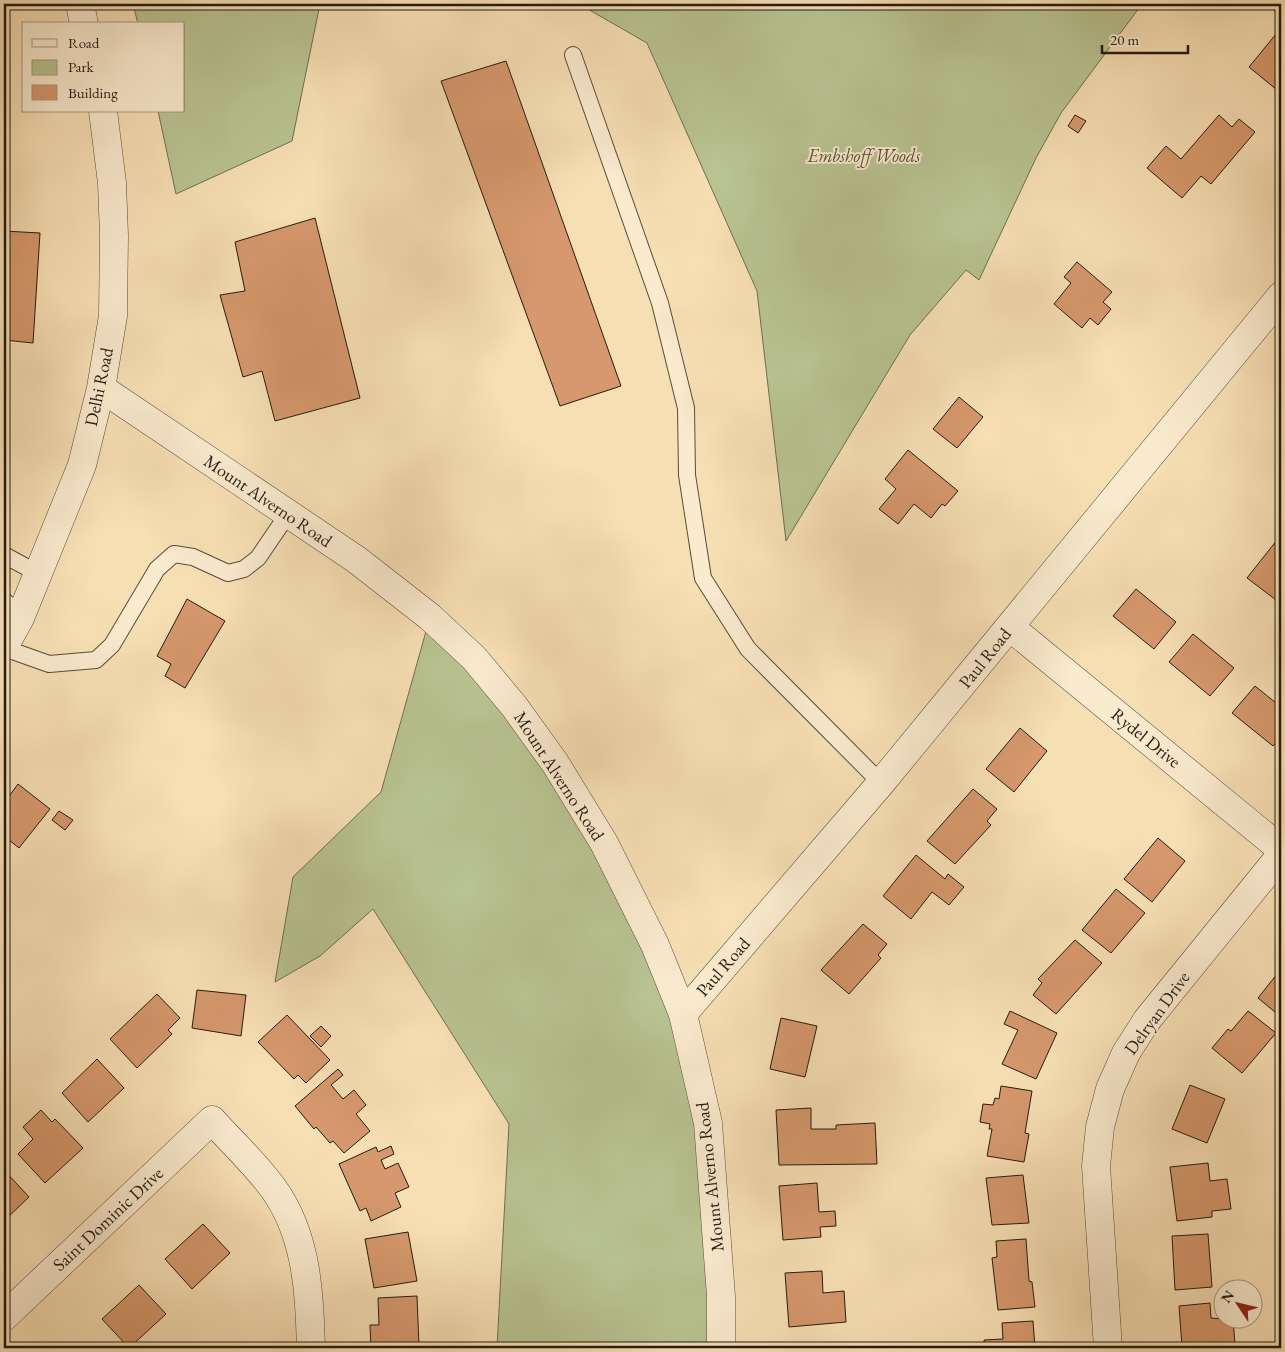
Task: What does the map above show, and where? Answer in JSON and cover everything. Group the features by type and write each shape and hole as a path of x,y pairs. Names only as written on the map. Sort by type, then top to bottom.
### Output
{"street":[{"path":"80,4 84,22"},
{"name":"Delhi Road","path":"4,648 13,608 39,574 82,465 101,388 112,316 114,236 112,183 103,112"},
{"name":"Paul Road","path":"682,1014 881,783 1281,296"},
{"name":"Mount Alverno Road","path":"101,388 357,560 430,617 474,658 514,706 555,764 604,843 655,945 682,1014 708,1123 721,1296 721,1348"},
{"name":"Rydel Drive","path":"1010,627 1281,848"},
{"name":"Delryan Drive","path":"1108,1348 1096,1166 1100,1127 1110,1089 1126,1053 1147,1020 1281,855"},
{"name":"Saint Dominic Drive","path":"4,1317 212,1120 267,1180 288,1212 305,1261 311,1348"}],"lane":[{"path":"573,55 662,312 686,408 687,475 703,578 748,649 881,783"},
{"path":"4,648 49,664 96,660 112,645 158,569 174,554 193,557 228,573 244,570 258,558 288,514"},
{"path":"4,555 39,574"}],"green space":[{"path":"133,4 320,4 292,141 176,194 158,112 185,112 185,22 138,22"},
{"name":"Embshoff Woods","path":"579,4 1142,4 1061,113 1036,158 979,280 966,270 910,335 786,541 757,291 647,43"},
{"path":"430,617 514,706 683,1014 721,1348 497,1348 509,1124 373,909 320,956 275,982 293,877 381,792"}],"building":[{"path":"1278,4 1281,4 1281,16 1273,9"},
{"path":"1281,28 1281,84 1277,90 1249,67"},
{"path":"506,61 621,386 560,406 441,81"},
{"path":"1075,115 1086,121 1078,133 1068,126"},
{"path":"1219,115 1232,127 1239,119 1255,132 1211,184 1201,176 1182,198 1147,168 1166,146 1181,159"},
{"path":"315,218 360,398 275,421 262,371 243,377 220,295 245,291 235,242"},
{"path":"4,231 40,233 33,343 4,340"},
{"path":"1077,262 1112,292 1103,302 1111,309 1098,325 1090,318 1082,328 1054,304 1071,283 1064,277"},
{"path":"959,397 983,417 957,448 933,429"},
{"path":"908,450 958,491 945,506 942,504 931,518 914,504 898,524 879,509 896,489 885,479"},
{"path":"1277,540 1281,544 1281,592 1276,600 1247,578"},
{"path":"1136,589 1176,622 1154,649 1113,616"},
{"path":"187,599 225,621 185,688 165,676 171,664 157,656"},
{"path":"1193,634 1234,668 1210,696 1169,662"},
{"path":"1255,686 1281,707 1281,736 1273,746 1232,713"},
{"path":"1020,728 1047,751 1014,792 986,769"},
{"path":"18,784 50,809 19,848 4,836 4,803"},
{"path":"973,789 997,809 987,821 991,825 955,864 927,841"},
{"path":"59,811 73,820 65,830 52,820"},
{"path":"1158,838 1185,861 1152,902 1124,879"},
{"path":"916,855 945,879 948,874 964,887 949,905 932,892 911,919 883,896"},
{"path":"1116,889 1145,913 1111,953 1082,930"},
{"path":"863,924 887,944 878,955 881,958 849,994 821,970"},
{"path":"1075,940 1102,963 1056,1014 1033,995 1042,983 1038,979"},
{"path":"1281,969 1281,1017 1258,998"},
{"path":"197,990 246,995 241,1036 192,1028"},
{"path":"157,994 180,1018 168,1030 172,1034 137,1068 110,1039"},
{"path":"1010,1011 1057,1033 1036,1079 1002,1064 1018,1030 1004,1024"},
{"path":"1248,1011 1276,1033 1242,1073 1212,1048 1228,1029 1231,1031"},
{"path":"287,1015 330,1060 306,1083 298,1075 294,1079 258,1042"},
{"path":"781,1018 817,1026 805,1077 770,1069"},
{"path":"321,1026 331,1036 321,1047 310,1036"},
{"path":"97,1059 124,1088 88,1122 62,1093"},
{"path":"338,1069 343,1075 331,1085 343,1099 354,1090 366,1105 356,1114 370,1131 344,1153 333,1141 330,1143 316,1127 314,1129 295,1106"},
{"path":"1190,1085 1225,1099 1207,1143 1172,1129"},
{"path":"1001,1086 1032,1091 1025,1133 1029,1134 1024,1162 987,1156 992,1129 989,1129 990,1124 980,1122 983,1104 993,1105 995,1098 999,1099"},
{"path":"811,1108 811,1129 836,1129 836,1125 875,1123 877,1164 779,1165 776,1110"},
{"path":"41,1110 52,1122 55,1119 83,1148 45,1183 18,1154 33,1139 23,1127"},
{"path":"391,1146 394,1154 381,1160 385,1169 398,1163 409,1187 395,1193 401,1207 371,1221 366,1208 360,1211 339,1164 376,1147 378,1152"},
{"path":"1208,1163 1210,1181 1227,1179 1231,1209 1212,1211 1212,1217 1177,1221 1170,1167"},
{"path":"4,1170 29,1197 4,1221"},
{"path":"1023,1175 1029,1223 992,1225 986,1178"},
{"path":"817,1183 819,1212 835,1211 836,1226 820,1227 821,1237 783,1240 779,1186"},
{"path":"203,1224 230,1253 192,1289 165,1259"},
{"path":"408,1232 417,1281 374,1288 365,1239"},
{"path":"1208,1234 1212,1287 1175,1290 1172,1236"},
{"path":"1026,1239 1029,1281 1032,1282 1035,1307 998,1310 992,1258 997,1257 996,1241"},
{"path":"822,1271 823,1293 844,1291 846,1322 789,1327 785,1273"},
{"path":"139,1285 166,1314 129,1348 102,1319"},
{"path":"417,1296 419,1346 371,1348 370,1325 379,1325 378,1298"},
{"path":"1210,1303 1212,1330 1234,1330 1235,1344 1215,1345 1216,1348 1179,1348 1182,1346 1179,1306"},
{"path":"1033,1321 1035,1348 985,1348 984,1340 1003,1339 1002,1323"},
{"path":"217,1343 218,1348 203,1348 203,1345"},
{"path":"471,1345 471,1348 456,1348 456,1346"}]}
